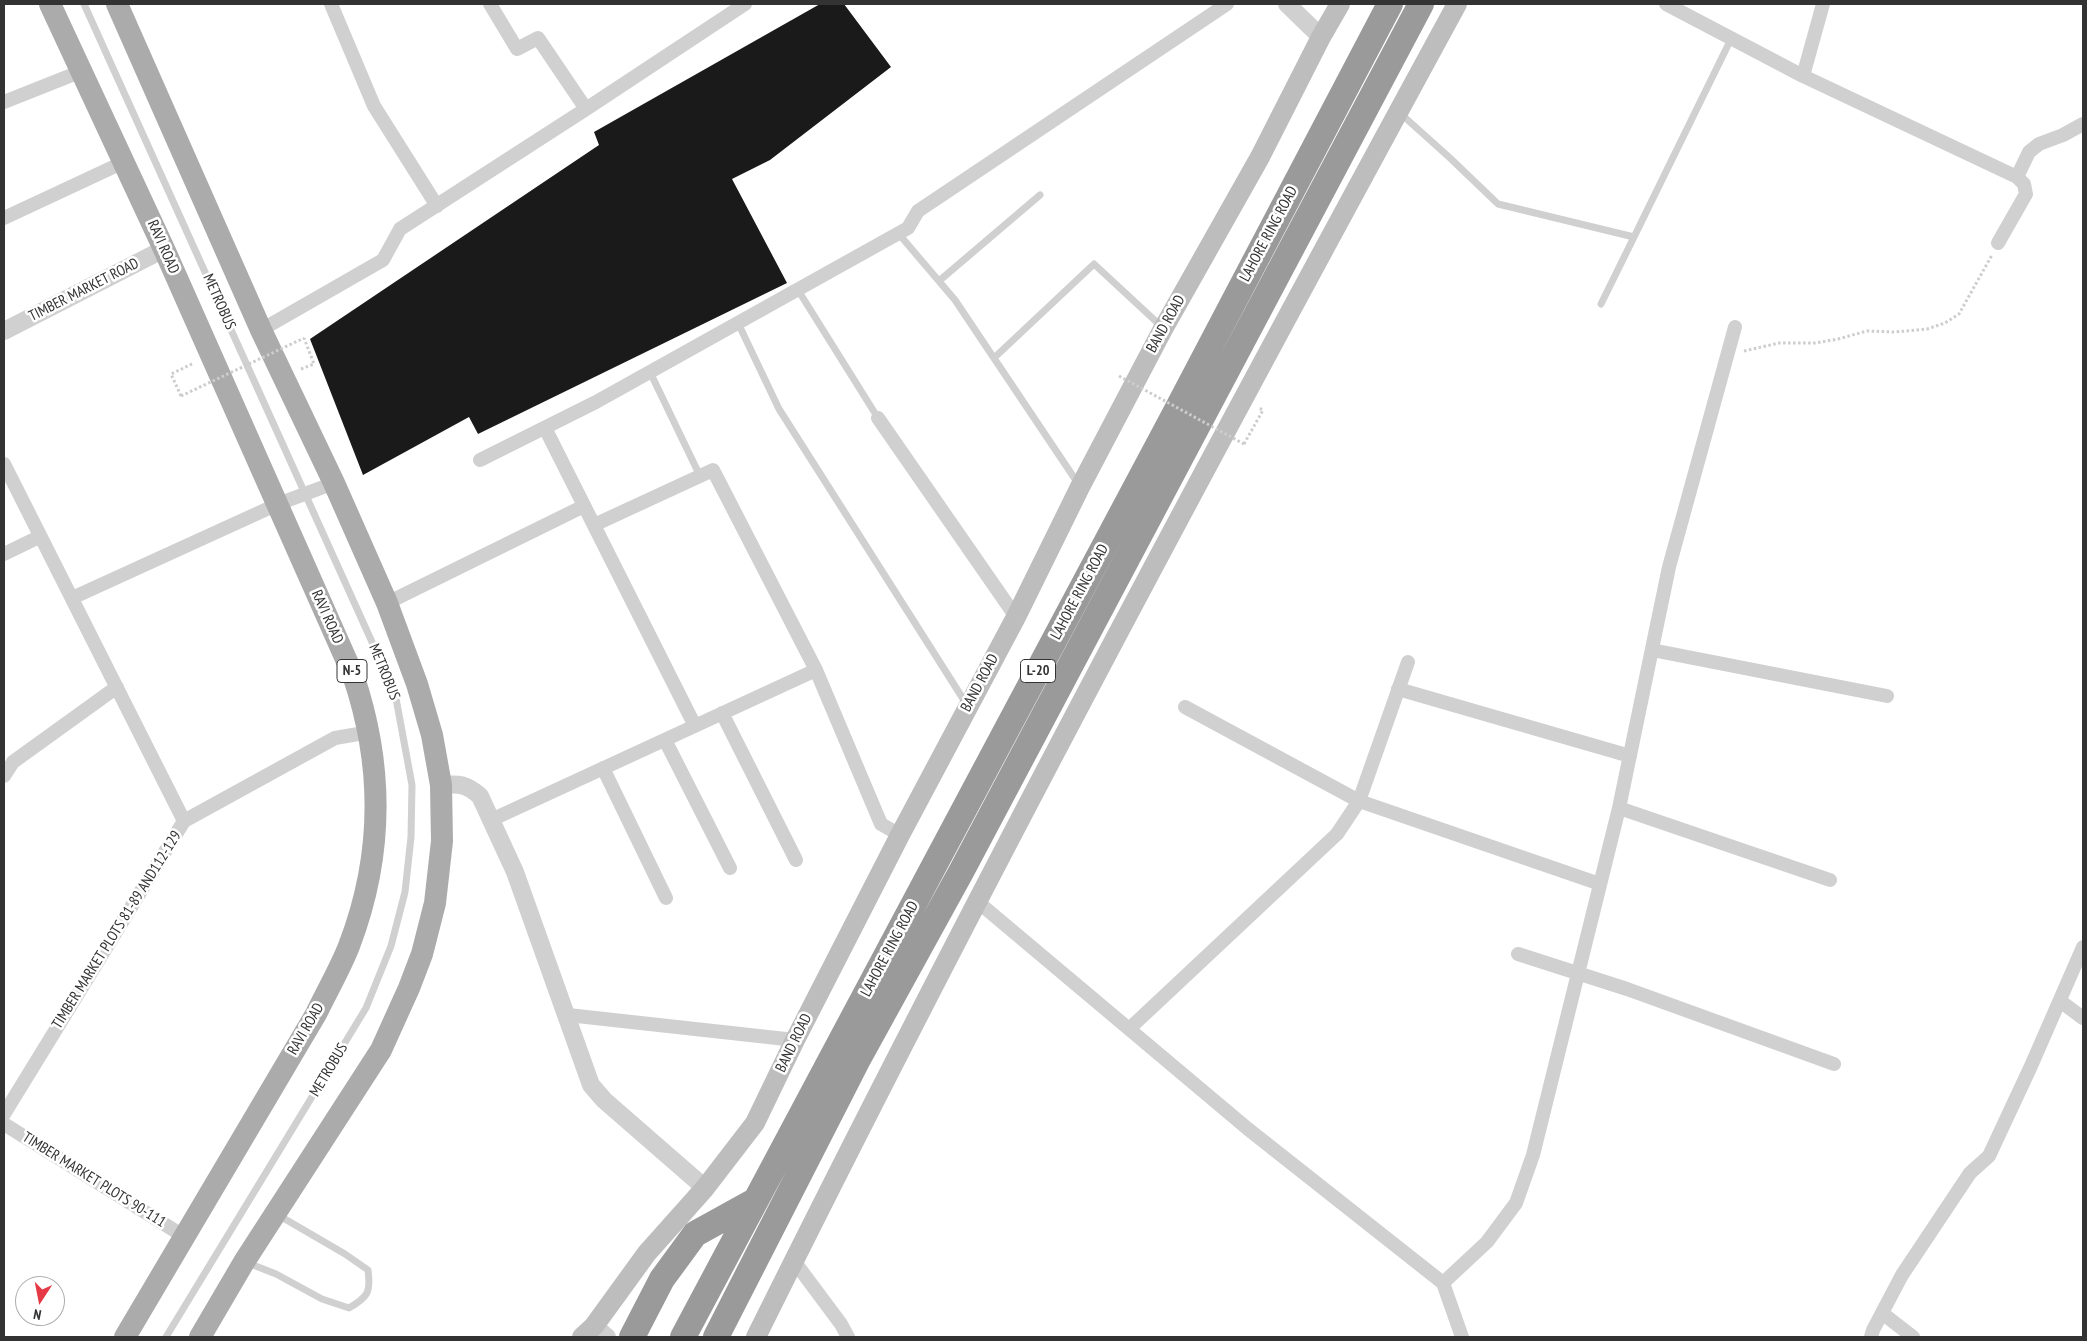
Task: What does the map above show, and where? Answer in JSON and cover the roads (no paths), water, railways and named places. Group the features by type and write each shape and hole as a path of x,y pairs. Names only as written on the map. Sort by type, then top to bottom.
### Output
{"highway":[{"name":"LAHORE RING ROAD","path":"682,1337 753,1202 848,1029 1390,4"},
{"name":"LAHORE RING ROAD","path":"717,1336 857,1062 961,872 1421,4"},
{"path":"632,1337 662,1279 695,1234 753,1202"}],"main road":[{"name":"RAVI ROAD","path":"50,4 164,249 353,674 370,732 377,783 375,846 368,888 349,947 316,1014 125,1337"},
{"path":"117,4 261,330 334,482 387,603 422,701 432,735 441,785 442,841 435,903 422,954 412,980 381,1050 244,1262 200,1337"},
{"name":"BAND ROAD","path":"594,1334 647,1253 705,1188 755,1123 794,1040 967,706 1016,616 1080,487 1163,329 1260,157 1321,37 1340,4"},
{"path":"756,1337 1065,734 1457,4"}],"street":[{"path":"331,4 374,106 437,206"},
{"path":"490,4 517,49 538,38 586,109"},
{"path":"261,330 383,260 400,229 745,4"},
{"path":"480,460 650,372 908,228 918,210 1227,4"},
{"path":"1287,4 1321,37"},
{"path":"1666,4 1803,76 2017,177 2024,184 2026,194 1998,243"},
{"path":"1803,76 1823,4"},
{"path":"4,102 82,71"},
{"path":"2017,177 2029,152 2039,144 2063,135 2083,124"},
{"path":"4,218 124,162"},
{"name":"TIMBER MARKET ROAD","path":"4,331 164,249"},
{"path":"1443,1283 1487,1242 1516,1203 1533,1155 1619,808 1669,567 1735,327"},
{"path":"878,418 1016,616"},
{"path":"545,428 695,726"},
{"path":"4,464 184,821"},
{"path":"594,525 713,470 816,670 881,824 900,835"},
{"path":"72,598 278,504 334,482"},
{"path":"387,603 584,506"},
{"path":"4,554 39,536"},
{"path":"1652,650 1887,696"},
{"path":"1129,1029 1337,834 1359,801 1408,662"},
{"path":"491,820 816,670"},
{"path":"4,776 13,762 117,687"},
{"path":"1398,689 1630,756"},
{"path":"1185,707 1359,801 1600,884"},
{"path":"722,714 796,860"},
{"name":"TIMBER MARKET PLOTS 81-89 AND112-129","path":"4,1114 184,821 335,738 370,732"},
{"path":"664,740 730,868"},
{"path":"603,768 666,898"},
{"path":"441,785 462,784 480,796 515,872 568,1015 591,1085 604,1100 705,1188"},
{"path":"1619,808 1830,880"},
{"path":"978,902 1248,1129 1443,1283 1462,1337"},
{"path":"1871,1337 1872,1330 1902,1275 1970,1173 1989,1156 2083,947"},
{"path":"1518,954 1579,972 1834,1064"},
{"path":"2060,1001 2083,1018"},
{"path":"568,1015 794,1040"},
{"name":"TIMBER MARKET PLOTS 90-111","path":"4,1124 185,1236"},
{"path":"794,1261 841,1324 848,1337"},
{"path":"1882,1313 1913,1337"}],"lane":[{"name":"METROBUS","path":"84,4 395,693 412,785 412,837 405,892 391,946 366,1008 166,1337"},
{"path":"1600,304 1732,37"},
{"path":"1399,112 1498,204 1634,237"},
{"path":"939,281 1040,195"},
{"path":"898,233 955,300 1080,487"},
{"path":"994,358 1094,264 1163,329"},
{"path":"798,290 878,418"},
{"path":"738,323 779,409 967,706"},
{"path":"650,372 700,476"},
{"path":"244,1262 276,1274 322,1299 349,1308 364,1299 370,1287 368,1270 345,1254 276,1214"}]}
